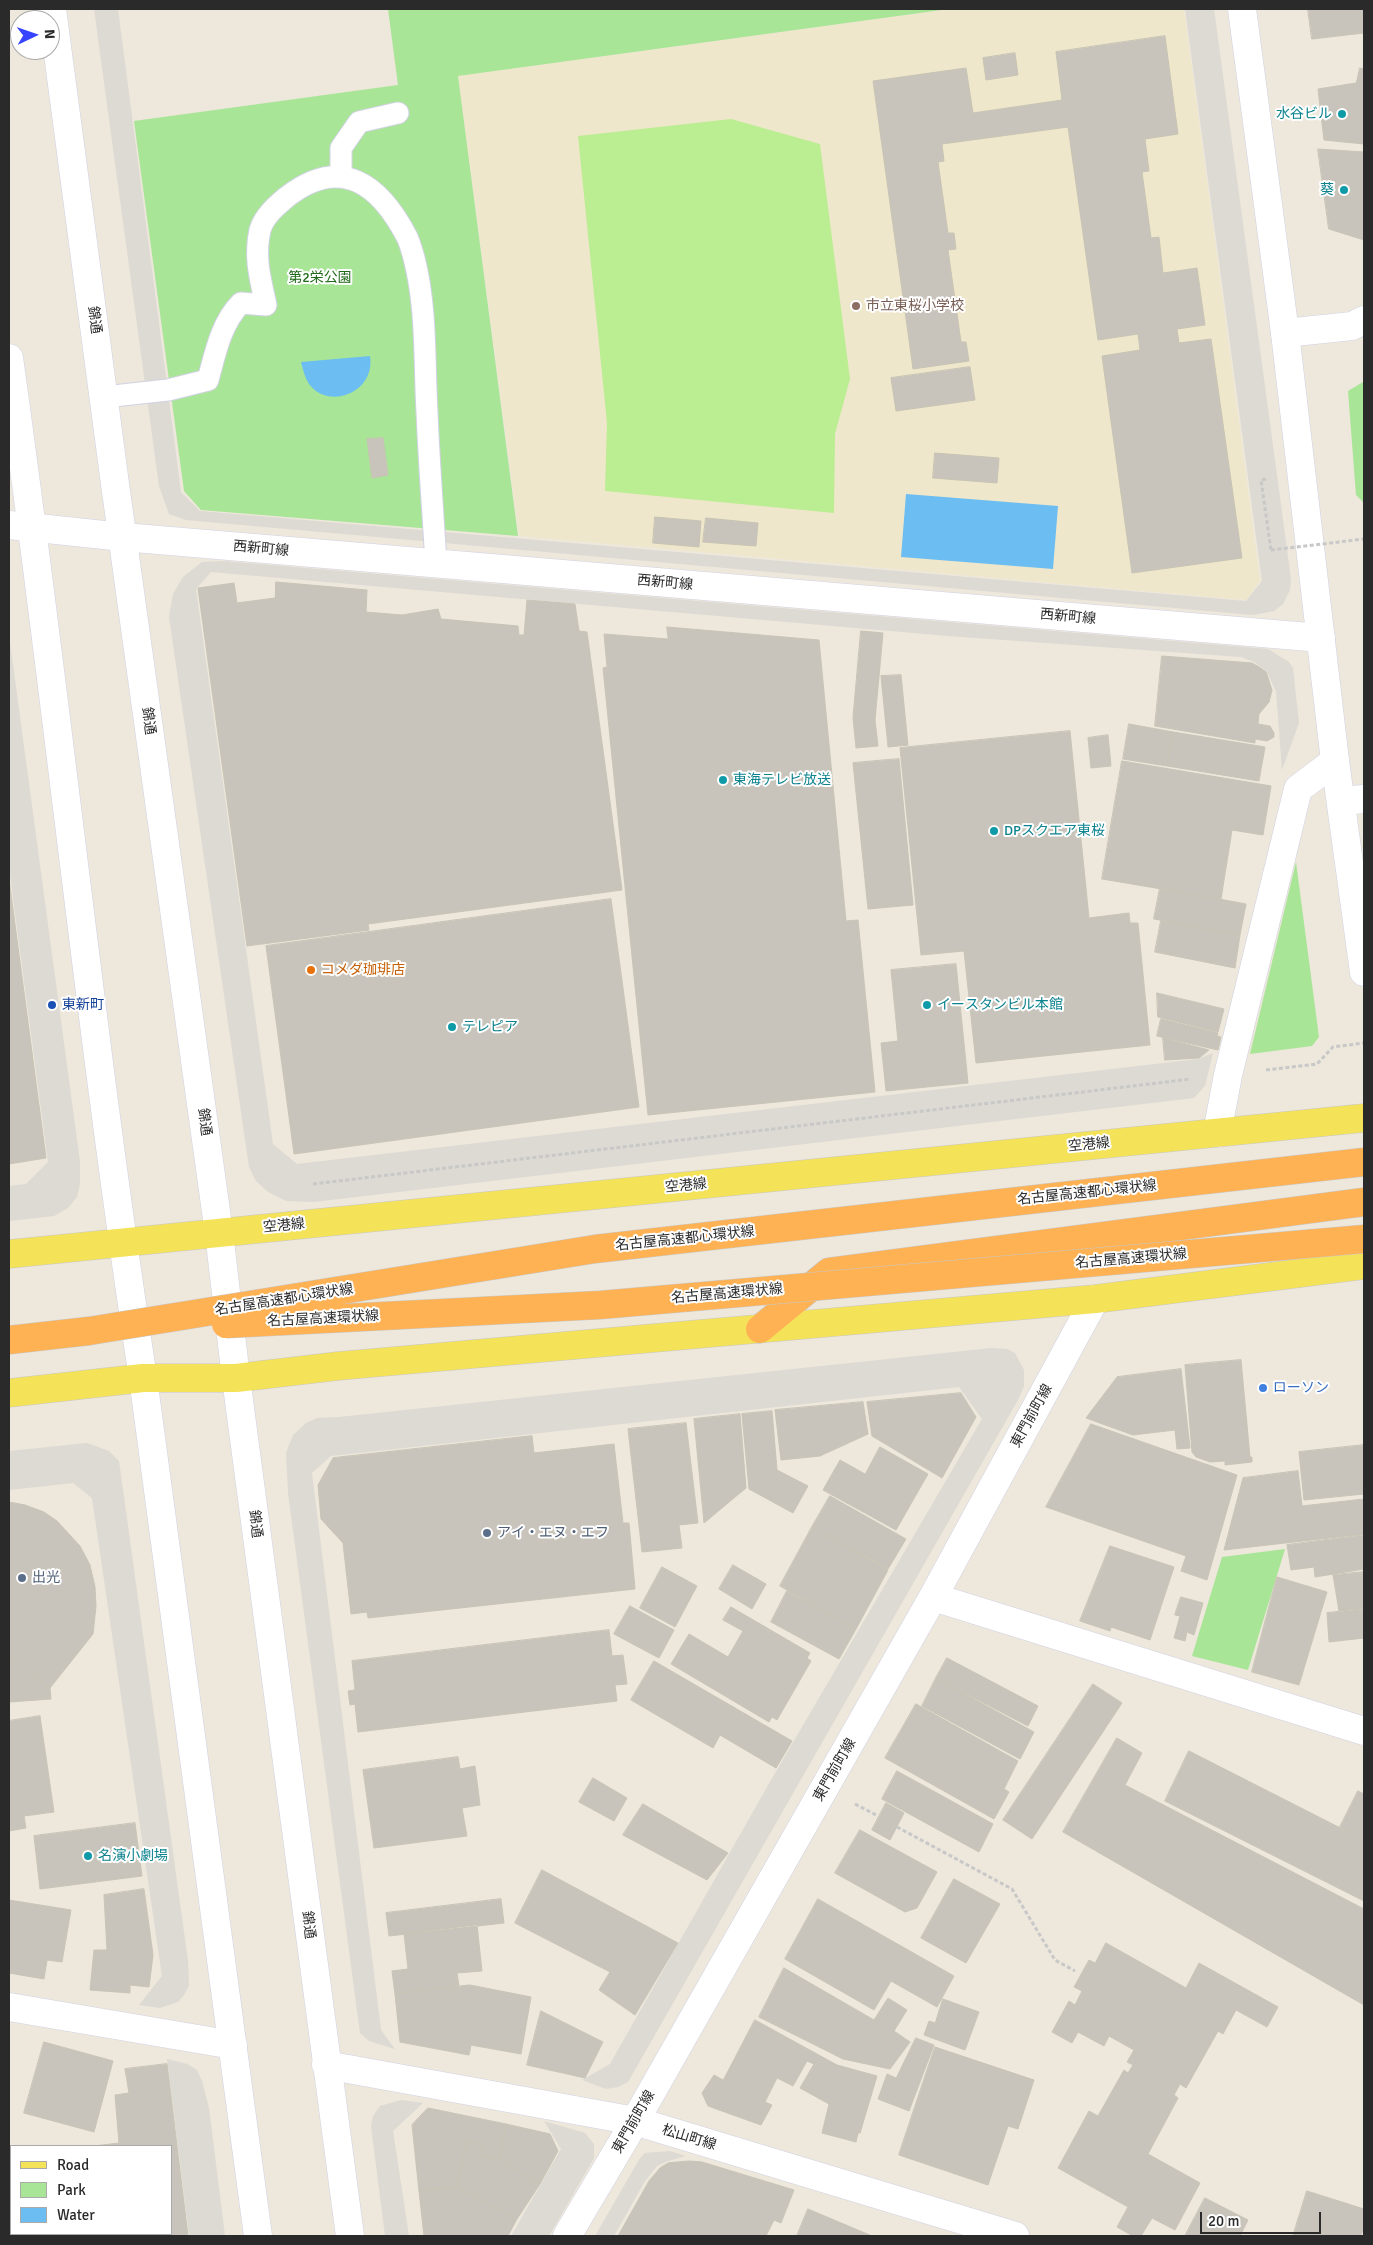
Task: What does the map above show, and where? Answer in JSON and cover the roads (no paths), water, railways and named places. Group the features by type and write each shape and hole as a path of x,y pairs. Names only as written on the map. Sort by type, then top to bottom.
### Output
{"highway":[{"name":"名古屋高速都心環状線","path":"9,1340 90,1331 595,1249 1364,1162"},
{"path":"760,1329 830,1272 1364,1202"},
{"name":"名古屋高速環状線","path":"90,1331 600,1305 1364,1239"}],"main road":[{"name":"空港線","path":"9,1254 1364,1118"},
{"path":"9,1393 142,1378 236,1378 338,1366 1096,1299 1364,1265"}],"street":[{"name":"錦通","path":"52,9 219,1233 236,1378 350,2236"},
{"path":"1242,9 1285,333 1334,761 1353,800 1364,972"},
{"path":"1285,333 1352,326 1364,320"},
{"path":"9,358 21,526 142,1378 258,2236"},
{"name":"西新町線","path":"21,526 123,537 1321,638"},
{"path":"1217,1133 1228,1075 1298,789 1334,761"},
{"name":"東門前町線","path":"567,2236 635,2121 933,1597 1096,1299"},
{"path":"933,1597 1364,1731"},
{"path":"9,2007 233,2045"},
{"name":"松山町線","path":"326,2066 635,2121 1016,2236"}],"lane":[{"path":"341,175 341,148 359,122 398,113"},
{"path":"104,397 168,390 208,380 219,340 234,310 241,303 266,305 256,258 260,228 272,209 295,191 318,179 341,175 370,187 392,211 408,239 418,275 424,330 436,563"}],"water":[{"path":"370,356 370,369 366,379 359,388 349,394 339,396 328,396 318,392 309,384 301,362"},
{"path":"906,494 1058,506 1053,569 901,557"}],"place":[{"name":"水谷ビル","path":"1342,114"},
{"name":"葵","path":"1344,190"},
{"name":"市立東桜小学校","path":"856,306"},
{"name":"東海テレビ放送","path":"723,780"},
{"name":"DPスクエア東桜","path":"994,831"},
{"name":"コメダ珈琲店","path":"311,970"},
{"name":"東新町","path":"52,1005"},
{"name":"イースタンビル本館","path":"927,1005"},
{"name":"テレピア","path":"452,1027"},
{"name":"ローソン","path":"1263,1388"},
{"name":"アイ・エヌ・エフ","path":"487,1533"},
{"name":"出光","path":"22,1578"},
{"name":"名演小劇場","path":"88,1856"}],"park label":[{"name":"第2栄公園","path":"320,278"}]}
